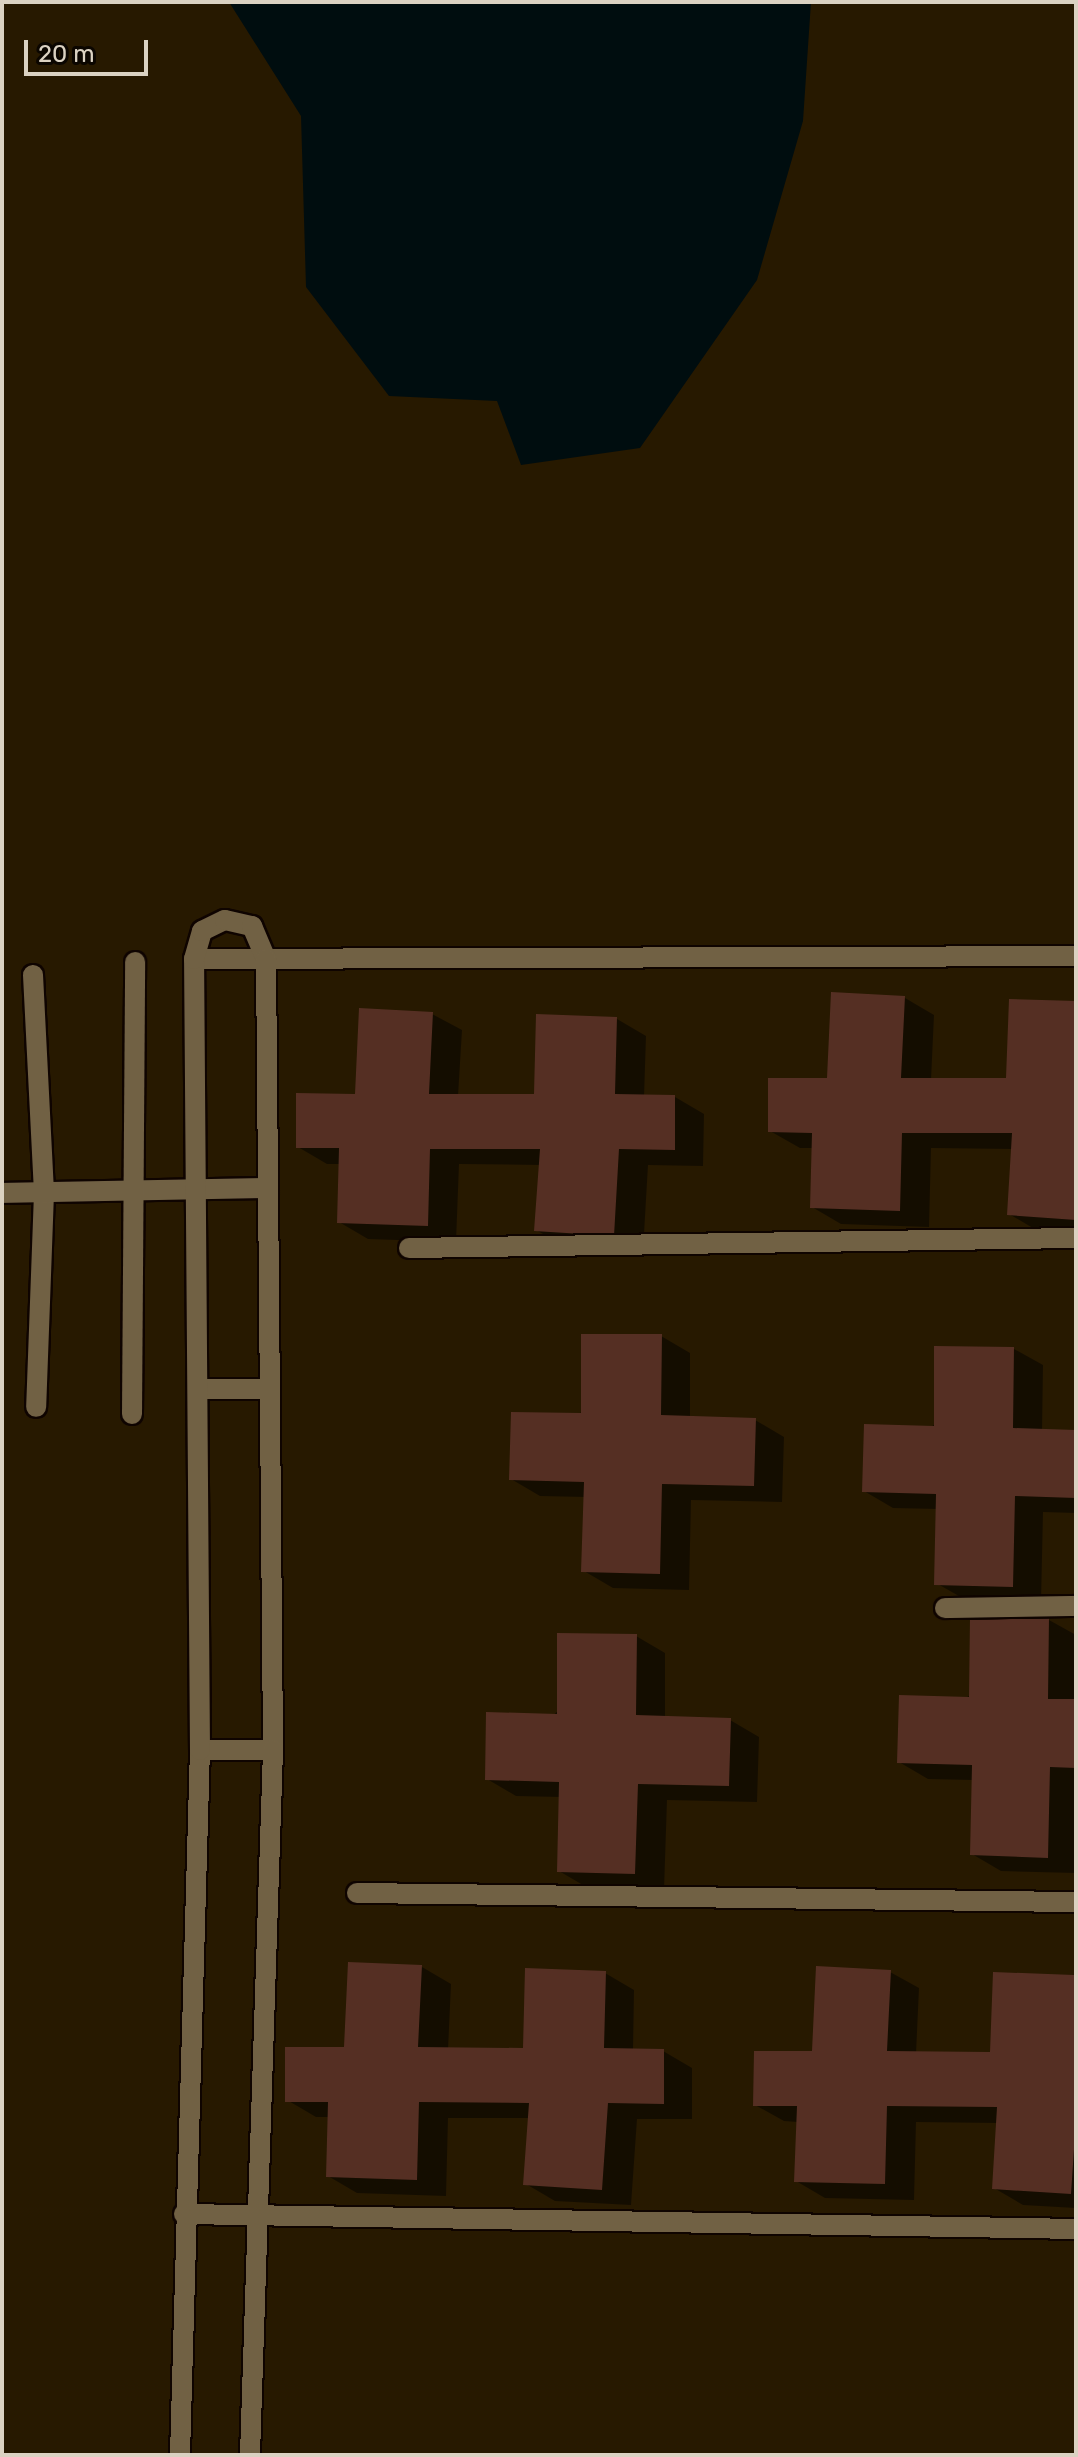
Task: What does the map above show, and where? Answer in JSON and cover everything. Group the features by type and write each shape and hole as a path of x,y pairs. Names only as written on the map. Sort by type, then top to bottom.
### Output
{"lane":[{"path":"180,2455 184,2214 200,1750 201,1389 194,959 202,931 225,920 252,926 266,959 273,1750 250,2455"},
{"path":"194,959 1076,956"},
{"path":"132,1414 131,1191 135,962"},
{"path":"33,975 44,1193 36,1407"},
{"path":"2,1193 268,1188"},
{"path":"409,1248 1076,1238"},
{"path":"201,1389 270,1389"},
{"path":"945,1608 1076,1606"},
{"path":"200,1750 273,1750"},
{"path":"357,1893 1076,1902"},
{"path":"184,2214 1076,2229"}],"shaded area":[{"path":"229,2 811,2 803,121 757,280 640,448 521,465 497,401 389,396 306,287 301,116"}],"building":[{"path":"831,992 905,996 901,1078 1006,1078 1009,999 1076,1001 1076,1220 1007,1215 1012,1133 902,1133 900,1211 810,1208 812,1133 768,1132 768,1078 827,1078"},
{"path":"359,1008 433,1012 429,1094 534,1094 536,1014 617,1017 615,1094 675,1095 675,1150 619,1149 614,1236 534,1231 540,1149 430,1149 428,1226 337,1223 339,1148 296,1148 296,1093 355,1094"},
{"path":"581,1334 662,1334 661,1415 756,1418 754,1486 662,1484 660,1574 581,1572 584,1482 509,1480 511,1412 581,1413"},
{"path":"934,1346 1014,1347 1013,1428 1076,1430 1076,1498 1015,1496 1013,1587 934,1585 936,1494 862,1492 864,1424 934,1426"},
{"path":"970,1617 1049,1618 1048,1699 1076,1699 1076,1768 1050,1767 1048,1858 970,1855 972,1765 897,1763 899,1695 969,1697"},
{"path":"557,1633 637,1634 636,1715 731,1718 729,1786 638,1784 635,1874 557,1872 559,1782 485,1780 486,1712 557,1714"},
{"path":"348,1962 422,1965 418,2047 523,2048 525,1968 606,1971 604,2048 664,2049 664,2104 608,2103 602,2190 523,2185 529,2103 419,2102 417,2180 326,2177 328,2102 285,2102 285,2047 344,2047"},
{"path":"816,1966 891,1970 887,2051 990,2052 993,1972 1074,1975 1076,2119 1071,2194 992,2189 997,2107 887,2106 885,2184 794,2182 797,2106 753,2106 754,2051 812,2051"}]}
